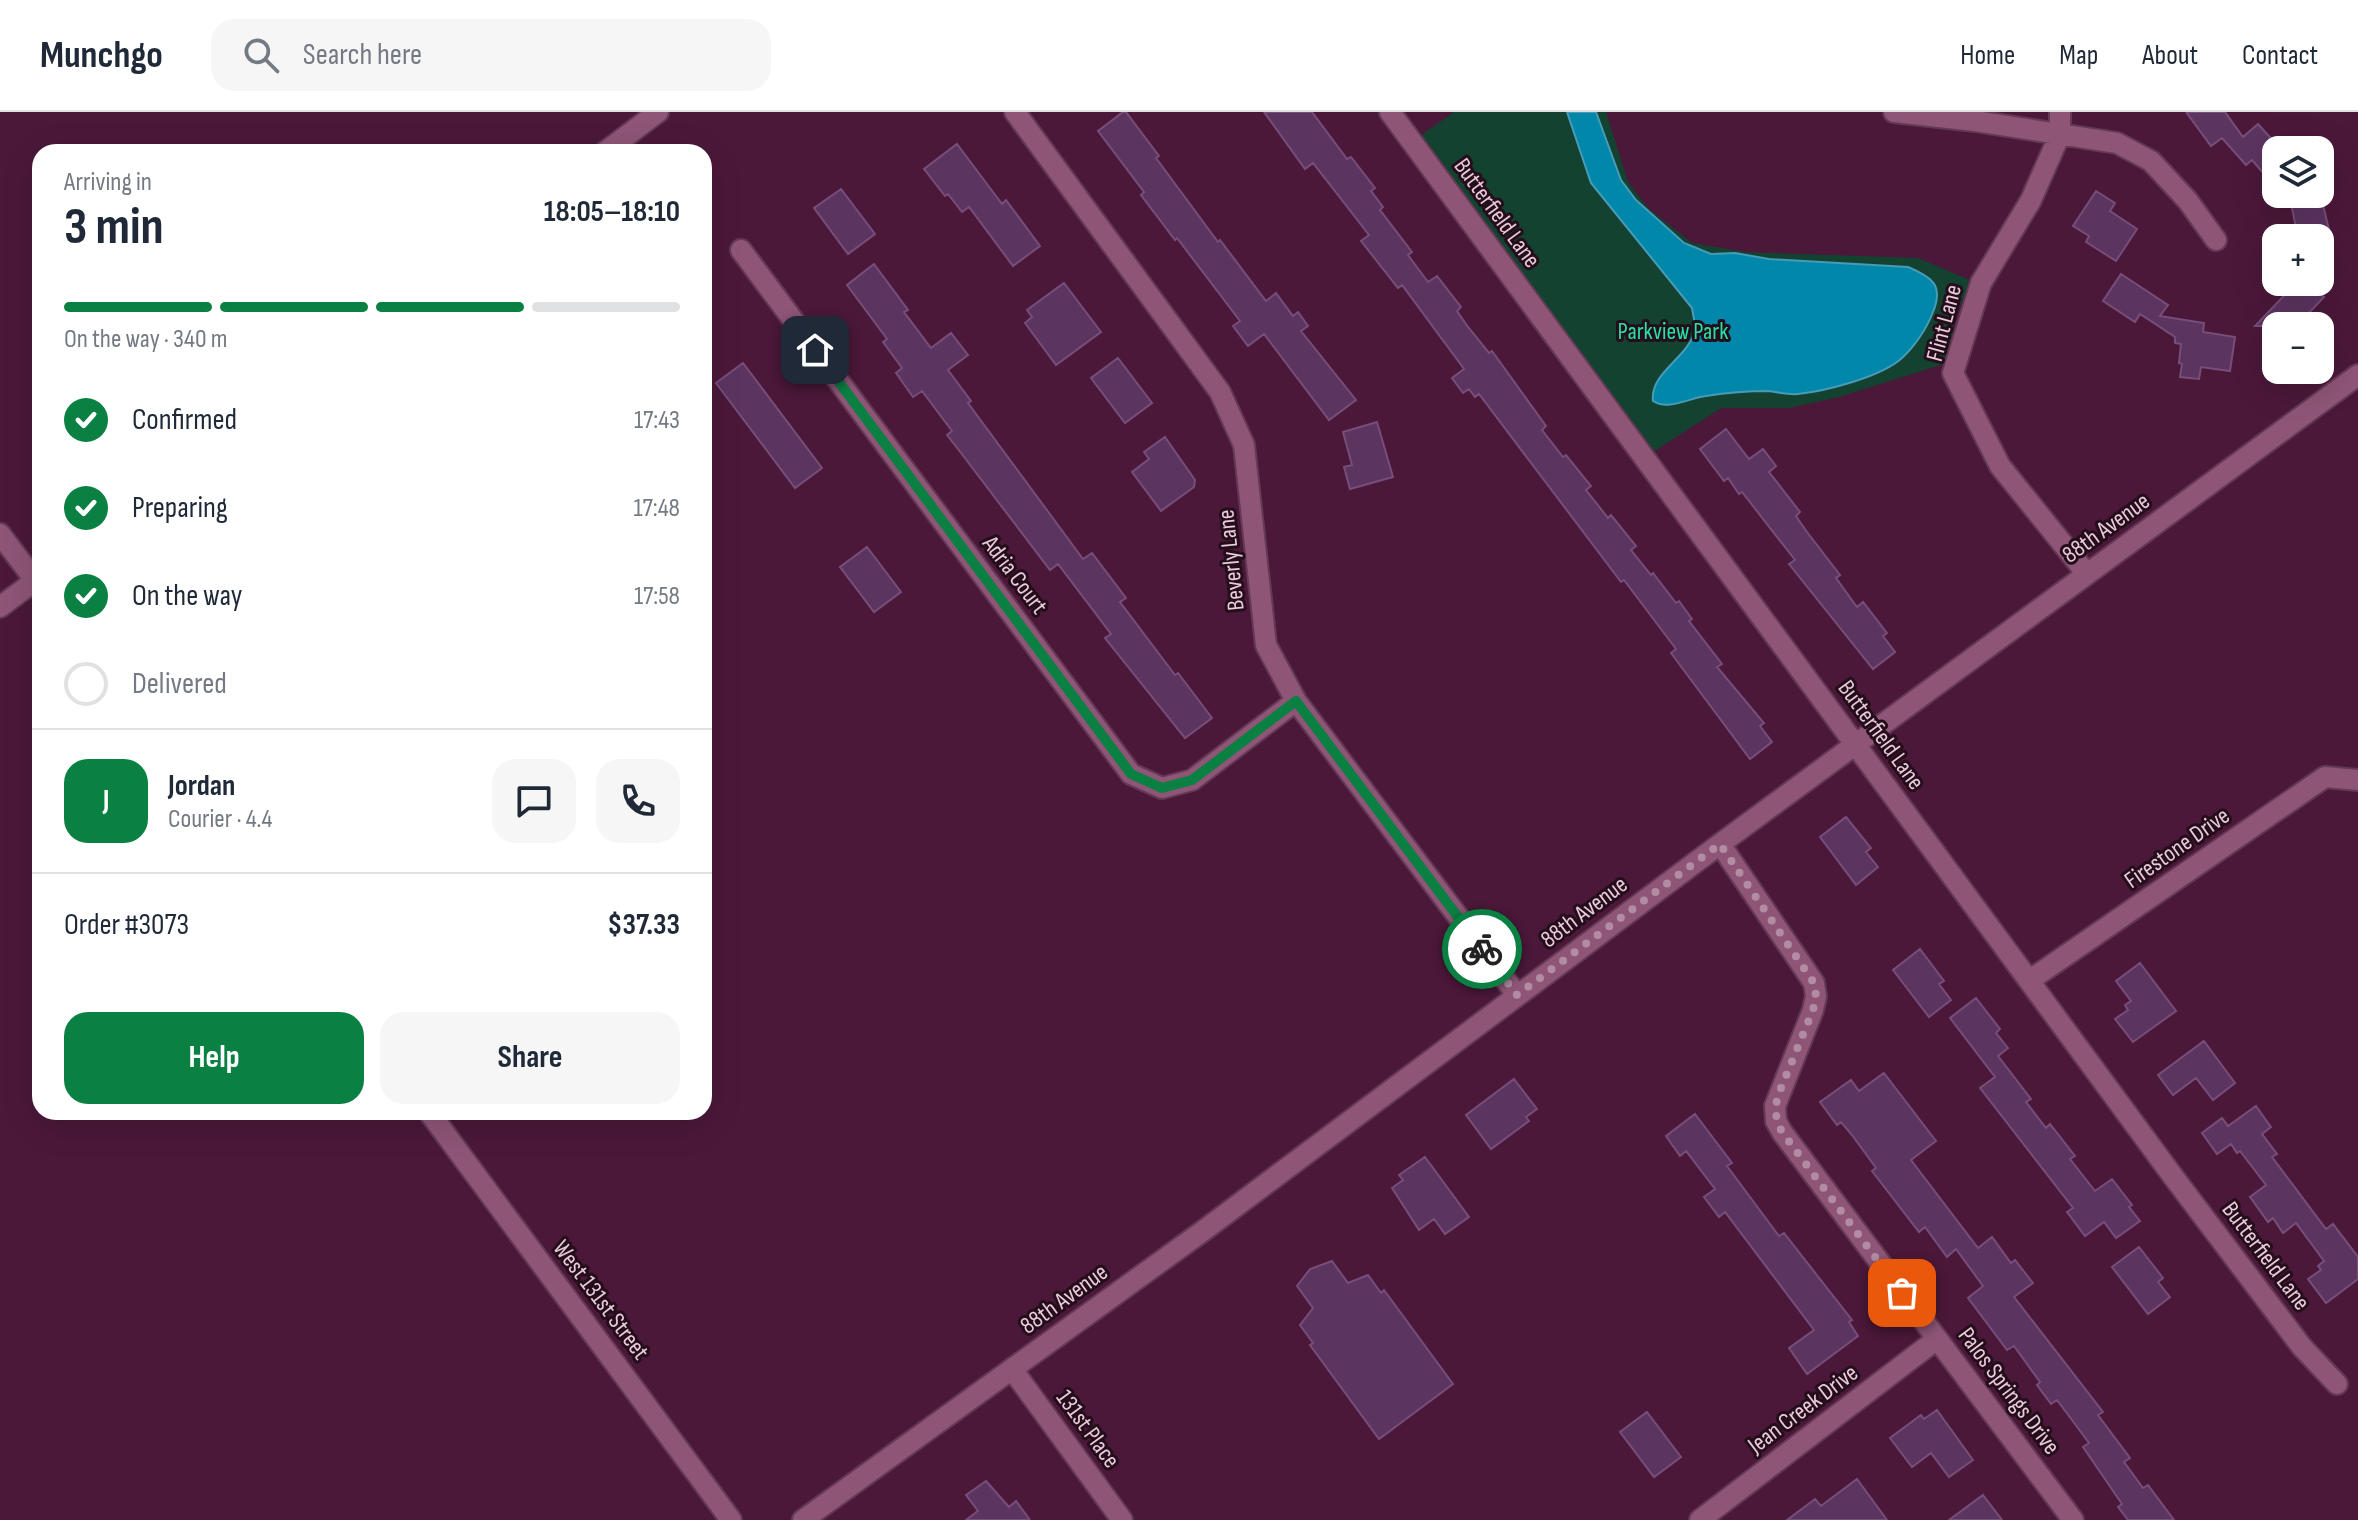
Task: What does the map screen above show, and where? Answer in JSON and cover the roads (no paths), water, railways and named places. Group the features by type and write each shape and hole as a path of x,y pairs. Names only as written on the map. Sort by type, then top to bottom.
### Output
{"street":[{"path":"616,144 658,112"},
{"name":"Beverly Lane","path":"1015,112 1220,392 1230,410 1244,445 1266,645 1296,701 1517,995"},
{"name":"Butterfield Lane","path":"1390,112 2302,1347 2337,1384"},
{"path":"1894,112 2117,143 2151,161 2188,201 2216,240"},
{"name":"Flint Lane","path":"2060,112 2060,134 2031,200 1981,283 1953,373 2000,466 2087,574"},
{"name":"Adria Court","path":"741,250 1131,774 1162,788 1192,780 1296,701"},
{"name":"88th Avenue","path":"803,1520 1203,1231 1720,844 2358,375"},
{"path":"0,534 32,574"},
{"path":"0,607 32,586"},
{"name":"Firestone Drive","path":"2030,980 2325,777 2358,780"},
{"name":"Palos Springs Drive","path":"1720,844 1814,983 1816,996 1813,1010 1779,1093 1775,1106 1776,1121 2073,1520"},
{"name":"West 131st Street","path":"435,1120 731,1520"},
{"name":"Jean Creek Drive","path":"1700,1520 1937,1339"},
{"name":"131st Place","path":"1012,1369 1122,1520"}],"water":[{"path":"1567,112 1596,112 1621,180 1636,200 1684,243 1711,254 1735,253 1769,259 1908,267 1924,274 1936,289 1936,303 1924,330 1907,353 1893,365 1867,377 1823,390 1798,394 1768,391 1729,393 1665,405 1653,401 1657,381 1692,338 1695,328 1692,308 1591,183"}],"park label":[{"name":"Parkview Park","path":"1673,331"}]}
